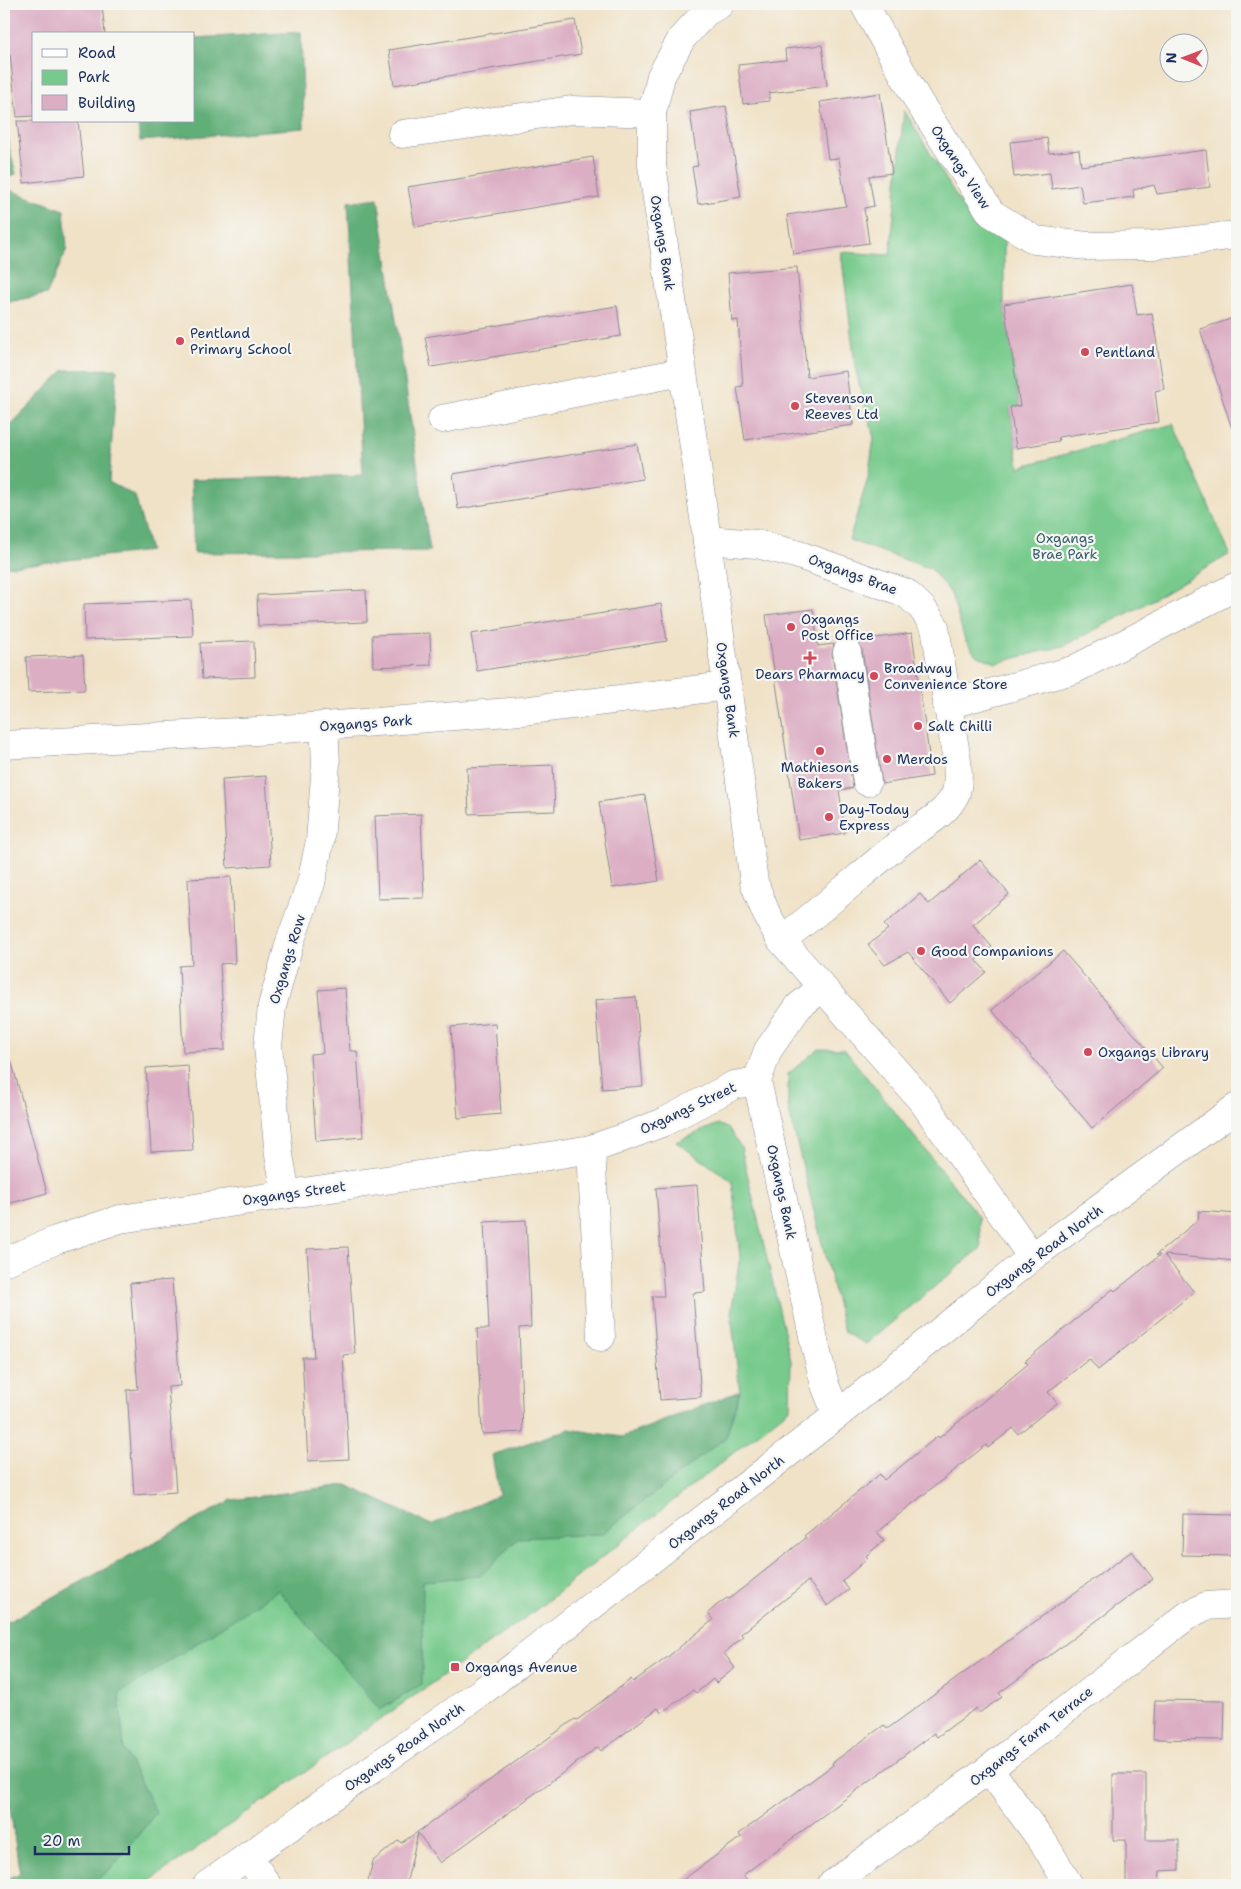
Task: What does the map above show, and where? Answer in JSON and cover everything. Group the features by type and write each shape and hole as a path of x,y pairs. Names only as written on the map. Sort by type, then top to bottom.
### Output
{"street":[{"name":"Oxgangs Bank","path":"720,4 706,12 682,38 662,76 652,113 652,165 728,686 754,882 766,913 781,940 923,1102 1032,1257"},
{"name":"Oxgangs View","path":"864,4 918,101 991,212 1035,240 1087,246 1124,246 1152,245 1237,235"},
{"path":"402,134 572,110 652,113"},
{"path":"442,419 682,372"},
{"name":"Oxgangs Brae","path":"707,543 719,541 765,546 799,555 906,593 922,608 935,627 957,761 958,777 955,794 944,810 781,940"},
{"path":"947,705 1073,670 1237,586"},
{"path":"847,652 867,782"},
{"name":"Oxgangs Park","path":"4,745 324,726 522,711 728,686"},
{"name":"Oxgangs Row","path":"286,1194 278,1155 268,1046 272,1006 290,942 311,883 320,841 326,763 324,726"},
{"path":"757,1081 768,1050 798,1006 822,988"},
{"name":"Oxgangs Bank","path":"757,1081 815,1345 825,1385 837,1416"},
{"name":"Oxgangs Street","path":"4,1262 56,1240 120,1219 591,1149 664,1122 734,1085 757,1081"},
{"name":"Oxgangs Road North","path":"207,1885 480,1693 837,1416 1032,1257 1237,1107"},
{"path":"591,1149 601,1337"},
{"name":"Oxgangs Farm Terrace","path":"831,1885 989,1769 1188,1615 1206,1606 1237,1604"},
{"path":"989,1769 1045,1845 1069,1885"},
{"path":"248,1856 263,1876 267,1885"}],"green space":[{"path":"301,32 304,128 140,141 137,122 195,122 195,38"},
{"name":"Oxgangs Brae Park","path":"904,110 975,227 1004,237 1004,304 1020,406 1010,408 1019,467 1173,424 1230,554 1138,608 1063,646 996,663 976,655 965,640 951,594 931,569 849,540 868,478 874,438 856,372 841,252 890,255"},
{"path":"4,127 16,174 4,178"},
{"path":"10,190 64,210 67,249 47,294 4,303 4,202"},
{"path":"378,198 430,551 194,553 191,480 363,475 348,202"},
{"path":"117,369 109,482 135,496 150,551 4,567 4,432 64,370"},
{"path":"818,1049 844,1049 979,1217 981,1248 866,1344 844,1332 788,1107 788,1074"},
{"path":"718,1124 729,1129 741,1147 791,1361 790,1408 532,1613 144,1885 4,1885 4,1881 20,1873 4,1769 4,1624 232,1500 346,1485 431,1525 740,1392 731,1313 740,1257 732,1181 676,1142"},
{"path":"740,1391 726,1437 602,1534 519,1538 480,1576 423,1581 422,1684 380,1710 278,1590 119,1694 124,1750 156,1813 111,1869 90,1885 4,1885 4,1881 20,1873 4,1769 4,1624 232,1500 346,1485 431,1525 499,1495 492,1455 569,1429 622,1437"}],"building":[{"path":"4,4 102,4 105,32 32,32 32,116 17,117 10,55 4,55"},
{"path":"575,20 581,54 394,85 389,50"},
{"path":"822,45 827,86 769,93 769,101 743,104 738,65 786,60 785,49"},
{"path":"880,93 892,173 869,176 874,206 864,208 869,243 793,254 787,215 846,206 839,158 828,159 820,102"},
{"path":"726,106 741,197 698,204 692,167 698,166 690,112"},
{"path":"17,121 78,122 84,176 24,183"},
{"path":"1047,138 1049,153 1079,150 1081,166 1206,150 1210,187 1157,194 1154,185 1133,190 1134,197 1083,203 1080,185 1052,189 1050,173 1014,177 1010,142"},
{"path":"593,157 599,197 415,227 408,187"},
{"path":"797,267 807,377 846,371 853,425 745,440 737,387 743,386 738,320 732,321 728,273"},
{"name":"Pentland","path":"1132,284 1137,315 1152,313 1164,389 1155,391 1159,422 1058,437 1059,441 1016,448 1010,407 1020,406 1004,304"},
{"path":"617,306 621,336 431,367 425,337"},
{"path":"1237,317 1237,428 1232,429 1200,329"},
{"path":"637,444 643,479 458,509 453,474"},
{"path":"366,590 367,622 258,626 257,595"},
{"path":"191,600 193,636 85,640 84,604"},
{"path":"661,604 667,641 477,671 471,634"},
{"path":"813,609 818,646 834,644 832,654 853,788 839,790 845,833 799,840 766,615"},
{"path":"430,633 431,665 373,667 372,635"},
{"path":"912,633 932,776 882,784 862,650 857,641"},
{"path":"254,641 255,677 202,679 200,643"},
{"path":"83,655 85,690 28,692 26,657"},
{"path":"553,765 555,811 469,814 467,768"},
{"path":"266,776 271,865 227,868 222,779"},
{"path":"645,795 659,881 612,888 599,802"},
{"path":"421,814 424,898 378,899 375,816"},
{"path":"980,860 1009,894 973,925 992,947 976,960 986,972 950,1003 908,952 885,965 868,945 888,929 884,925 920,894 929,904"},
{"path":"231,877 235,963 220,964 225,1050 183,1052 179,966 192,965 188,879"},
{"name":"Oxgangs Library","path":"1063,951 1163,1068 1092,1128 992,1010"},
{"path":"345,988 350,1051 357,1051 363,1137 316,1141 310,1054 323,1053 318,990"},
{"path":"636,997 643,1086 602,1089 595,1000"},
{"path":"495,1023 501,1114 458,1118 451,1027"},
{"path":"12,1063 47,1193 4,1205 4,1064"},
{"path":"188,1065 193,1150 151,1152 146,1068"},
{"path":"697,1185 705,1292 693,1293 701,1397 660,1400 652,1296 664,1296 656,1188"},
{"path":"1199,1211 1237,1214 1237,1261 1164,1255 1194,1292 1098,1370 1089,1359 1048,1392 1057,1403 1018,1434 1013,1428 988,1448 986,1445 877,1532 884,1540 866,1556 868,1558 842,1581 849,1590 828,1606 808,1581 741,1634 743,1637 724,1653 735,1668 716,1683 713,1679 696,1693 693,1690 661,1713 658,1708 601,1751 598,1747 440,1863 418,1833 406,1885 367,1885 373,1861 399,1840 401,1843 419,1831 575,1719 577,1720 631,1679 633,1682 665,1659 713,1620 708,1613 717,1605 727,1598 729,1599 806,1538 804,1536 880,1474 884,1480 938,1436 939,1438 1028,1364 1025,1361 1113,1289 1115,1291 1160,1255 1156,1255 1198,1220"},
{"path":"526,1220 531,1327 519,1328 523,1432 482,1434 477,1329 489,1329 484,1222"},
{"path":"348,1247 355,1354 343,1355 349,1459 308,1461 302,1357 314,1357 307,1249"},
{"path":"172,1280 180,1386 168,1387 176,1492 134,1495 127,1390 138,1389 130,1283"},
{"path":"1183,1514 1237,1515 1237,1556 1182,1555"},
{"path":"1132,1551 1153,1579 999,1693 1002,1697 979,1713 976,1708 937,1737 934,1733 743,1875 751,1885 676,1885 741,1837 739,1834 833,1765 832,1763 884,1725 887,1729"},
{"path":"1155,1700 1225,1701 1224,1740 1153,1739"},
{"path":"1113,1774 1146,1774 1146,1840 1179,1840 1179,1870 1160,1871 1159,1885 1126,1885 1126,1840 1113,1840"}],"place":[{"name":"Pentland Primary School","path":"180,341"},
{"name":"Pentland","path":"1085,352"},
{"name":"Stevenson Reeves Ltd","path":"795,406"},
{"name":"Oxgangs Post Office","path":"791,627"},
{"name":"Dears Pharmacy","path":"810,658"},
{"name":"Broadway Convenience Store","path":"874,676"},
{"name":"Salt Chilli","path":"918,726"},
{"name":"Mathiesons Bakers","path":"820,751"},
{"name":"Merdos","path":"887,759"},
{"name":"Day-Today Express","path":"829,817"},
{"name":"Good Companions","path":"921,951"},
{"name":"Oxgangs Library","path":"1088,1052"},
{"name":"Oxgangs Avenue","path":"455,1667"}]}
